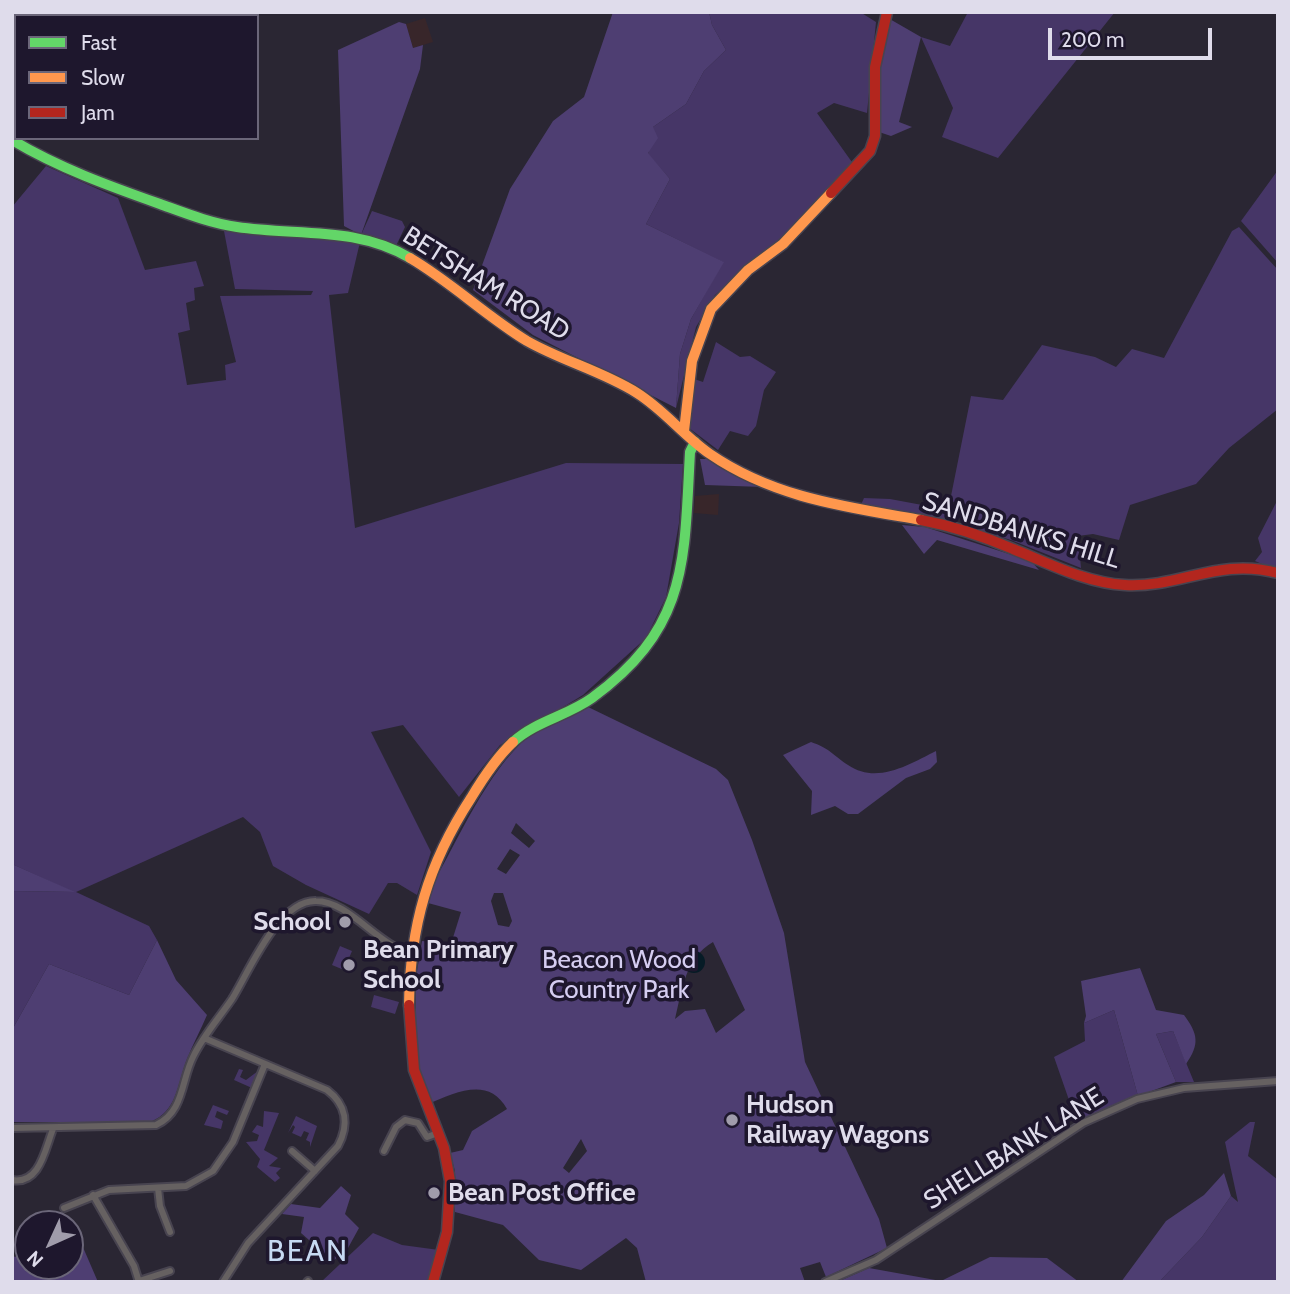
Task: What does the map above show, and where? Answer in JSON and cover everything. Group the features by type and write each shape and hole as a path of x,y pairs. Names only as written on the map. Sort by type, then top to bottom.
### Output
{"main road":[{"path":"684,431 692,360 711,309 748,270 783,244 870,151 875,136 875,67 887,12"},
{"name":"BETSHAM ROAD","path":"12,139 52,162 105,186 198,218 261,230 331,232 364,237 388,247 430,271 527,341 631,389 684,431"},
{"path":"674,422 685,415"},
{"name":"SANDBANKS HILL","path":"684,431 726,464 789,494 829,505 922,519 964,531 1104,582 1143,586 1214,568 1248,564 1278,573"},
{"path":"433,1282 449,1218 450,1176 412,1058 410,1026 414,954 422,897 435,861 503,752 524,732 582,704 598,692 659,631 677,591 685,557 690,452 695,442"}],"street":[{"path":"12,1128 156,1125 163,1122 174,1112 188,1067 204,1038 268,939 289,912 305,903 317,901 333,905 390,943 414,954"},
{"path":"204,1038 327,1090 341,1104 345,1114 343,1136 338,1146 246,1247 223,1282"},
{"path":"64,1208 93,1195 117,1189 192,1184 220,1164 233,1142 265,1064"},
{"name":"SHELLBANK LANE","path":"825,1282 876,1260 1083,1123 1126,1104 1184,1088 1278,1081"},
{"path":"384,1151 396,1127 405,1120 418,1123 427,1138 438,1133"},
{"path":"12,1180 25,1181 34,1174 52,1129"},
{"path":"292,1152 314,1171"},
{"path":"158,1188 160,1206 170,1232"},
{"path":"93,1195 134,1266 139,1281 170,1271"}],"shaded area":[{"path":"709,12 860,12 876,22 867,113 834,103 817,113 854,165 797,224 715,295 696,327 676,408 680,354 691,319 723,262 646,224 670,179 648,154 653,127 686,104 704,71 726,50 712,25"},
{"path":"968,12 1115,12 998,158 942,137 953,108 921,37 950,46"},
{"path":"425,18 433,42 413,48 406,24"},
{"path":"46,166 118,198 145,270 196,261 204,286 194,288 195,300 186,303 190,330 178,333 187,385 226,380 225,365 236,362 220,296 311,295 313,291 235,289 224,231 360,242 348,293 329,295 355,528 566,463 683,464 679,523 666,597 646,638 583,695 500,745 459,797 403,725 371,732 431,852 417,895 397,883 388,883 369,914 306,885 273,866 260,832 243,817 76,892 149,926 157,940 129,995 49,964 12,1030 12,891 73,892 12,864 12,207"},
{"path":"1278,170 1278,263 1241,221"},
{"path":"372,211 402,221 405,227 395,248 361,235"},
{"path":"1239,227 1278,270 1278,409 1229,448 1196,484 1130,505 1119,540 1093,534 1078,536 1081,568 1011,540 973,529 981,508 950,501 971,396 1003,400 1042,345 1095,357 1116,367 1132,349 1164,358 1232,231"},
{"path":"716,342 740,357 750,356 776,372 764,390 756,426 748,436 730,431 718,450 689,428 691,378 703,382"},
{"path":"719,494 718,515 694,513 695,496"},
{"path":"864,498 890,499 949,510 946,521 859,509"},
{"path":"1278,499 1278,571 1255,561 1262,552 1258,538"},
{"path":"340,946 352,951 344,970 332,965"},
{"path":"374,995 399,1002 395,1014 371,1007"},
{"path":"1114,1010 1138,1096 1077,1123 1054,1057 1085,1041 1084,1023"},
{"path":"1173,1031 1194,1082 1176,1082 1156,1034"},
{"path":"239,1069 243,1070 240,1077 246,1080 258,1071 252,1088 234,1080"},
{"path":"213,1105 229,1111 227,1115 217,1111 215,1117 223,1121 221,1129 204,1125"},
{"path":"264,1111 279,1113 264,1150 278,1158 269,1166 281,1168 276,1173 280,1178 275,1182 257,1167 260,1159 246,1142 257,1141 259,1135 252,1132 257,1125 263,1127"},
{"path":"296,1116 317,1126 310,1147 310,1142 306,1140 309,1133 304,1131 301,1137 292,1133 295,1127 293,1125 288,1133"},
{"path":"1250,1122 1255,1122 1248,1156 1278,1180 1278,1282 1159,1282 1202,1237 1231,1196 1238,1202 1225,1142"},
{"path":"373,1233 402,1245 439,1250 428,1282 321,1282"}],"green space":[{"path":"613,12 709,12 712,25 726,50 704,71 686,104 653,127 658,138 648,153 670,179 646,224 724,262 691,319 680,354 676,408 533,335 473,290 510,189 553,121 584,97"},
{"path":"888,18 921,37 899,122 912,127 891,136 879,132 877,79"},
{"path":"399,22 406,24 413,48 423,45 420,69 361,235 344,226 338,50"},
{"path":"700,459 714,459 763,487 705,485"},
{"path":"902,525 925,527 1031,561 1039,570 937,540 924,554"},
{"name":"Beacon Wood Country Park","path":"586,706 716,769 728,780 784,933 805,1062 879,1219 887,1248 826,1277 820,1262 800,1268 805,1282 646,1282 637,1248 626,1238 581,1270 539,1260 503,1225 455,1212 455,1171 450,1153 463,1150 472,1131 507,1109 500,1099 481,1090 461,1092 428,1104 415,1054 416,977 422,941 451,944 461,912 428,903 430,889 486,787 514,751 535,731","holes":["516,823 535,841 529,848 511,833","510,849 520,855 506,874 497,869","494,893 503,893 512,921 509,927 498,925 491,901","713,942 745,1010 716,1033 705,1009 685,1011 675,1019 686,976 696,957","581,1139 587,1151 569,1173 563,1168"]},
{"path":"811,742 827,749 859,771 870,773 893,770 936,751 937,762 930,769 906,778 858,814 848,814 835,806 811,815 812,791 783,755"},
{"path":"12,864 75,892 12,891"},
{"path":"157,940 176,980 207,1015 187,1059 175,1096 166,1111 150,1122 12,1122 12,1030 49,964 129,995"},
{"path":"1140,968 1156,1010 1184,1015 1192,1028 1195,1045 1186,1064 1173,1031 1156,1034 1176,1082 1138,1096 1114,1010 1084,1023 1086,1016 1081,981"},
{"path":"1224,1173 1231,1196 1202,1237 1159,1282 1121,1282 1166,1221 1204,1195"},
{"path":"341,1186 351,1195 345,1214 359,1228 348,1248 333,1261 301,1233 304,1217 282,1214 291,1204 320,1208"},
{"path":"84,1250 98,1282 12,1282 12,1257 14,1280 84,1280"},
{"path":"990,1257 1047,1258 1079,1282 837,1282 869,1268 941,1281"}],"water":[{"path":"694,951 702,954 705,962 702,970 694,973 686,970 683,962 686,954"}],"traffic: fast":[{"path":"12,140 85,176 207,220 259,230 326,234 369,241 410,258"},
{"path":"513,742 532,729 592,698 624,672 647,645 664,618 682,559 690,452 695,442"}],"traffic: slow":[{"path":"684,431 692,361 711,309 748,270 783,244 831,193"},
{"path":"410,258 527,341 637,393 701,447 734,469 785,491 812,499 921,520"},
{"path":"409,1005 413,949 424,897 433,872 456,823 495,761 513,742"}],"traffic: jam":[{"path":"831,193 870,151 875,136 875,67 887,12"},
{"path":"921,520 968,532 1068,572 1110,583 1145,585 1237,569 1278,573"},
{"path":"409,1005 414,1070 444,1148 450,1181 447,1232 433,1282"}],"place":[{"name":"School","path":"345,922"},
{"name":"Bean Primary School","path":"349,965"},
{"name":"Hudson Railway Wagons","path":"732,1120"},
{"name":"Bean Post Office","path":"434,1193"}],"district":[{"name":"BEAN","path":"308,1252"}]}
